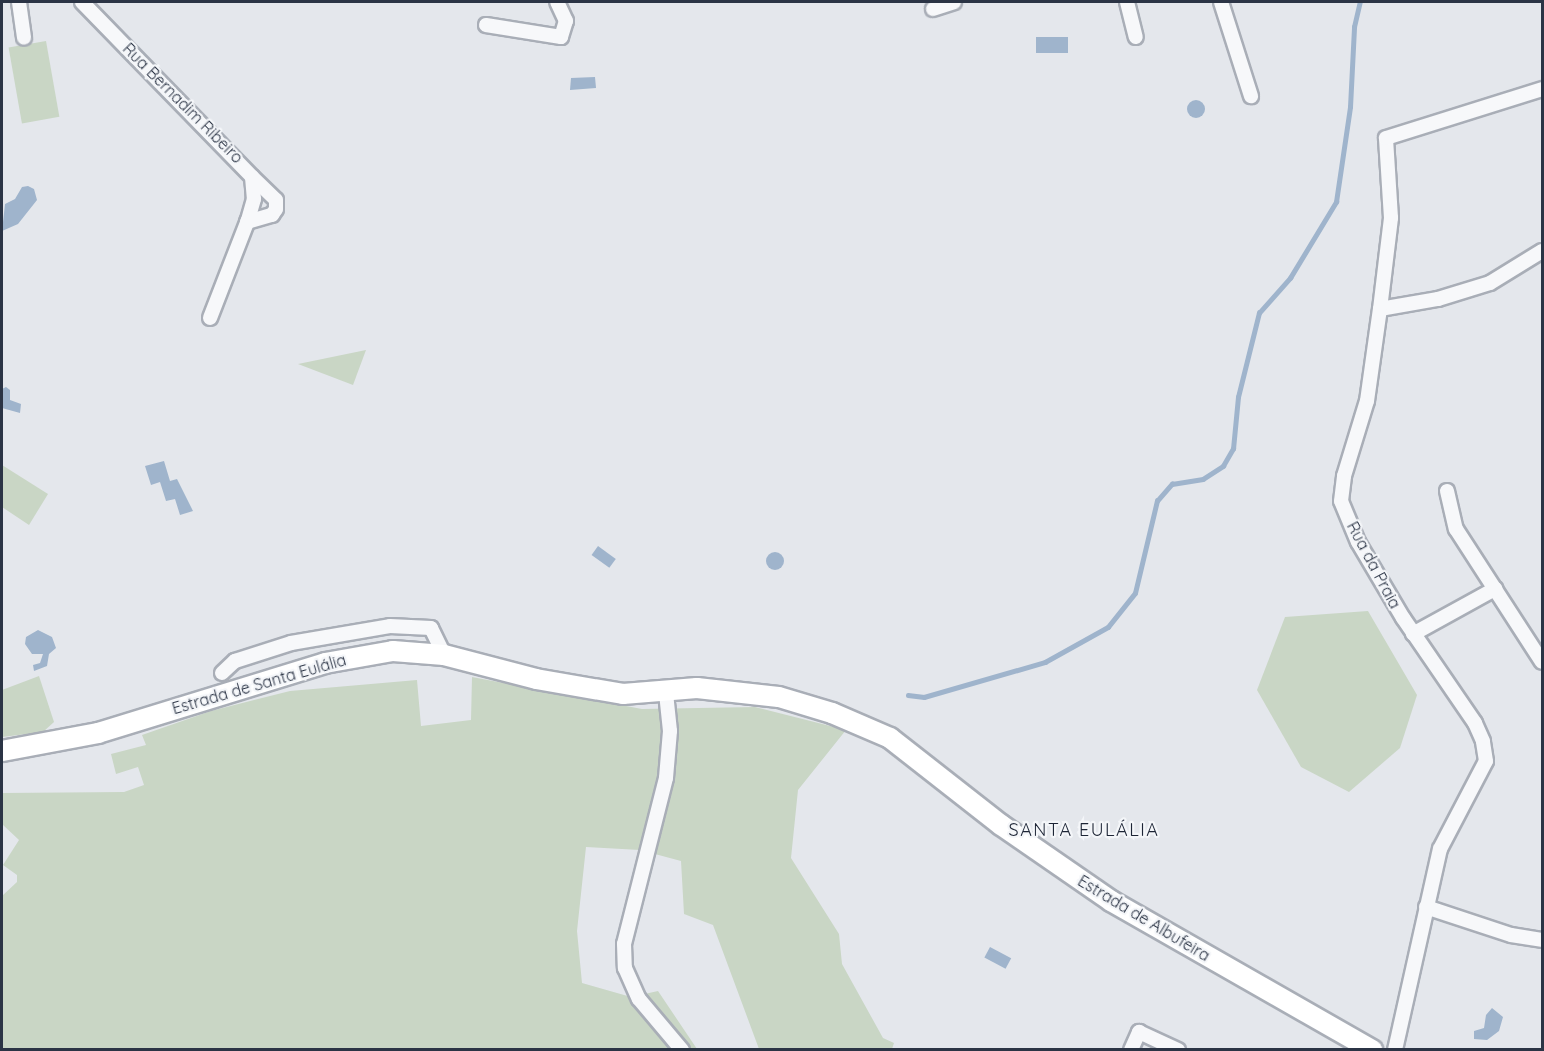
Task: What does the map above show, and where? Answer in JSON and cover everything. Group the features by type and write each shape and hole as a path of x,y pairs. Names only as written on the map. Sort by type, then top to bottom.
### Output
{"street":[{"path":"19,2 24,38"},
{"name":"Rua Bernadim Ribeiro","path":"82,2 252,177 254,199 210,318"},
{"path":"486,25 561,38 566,21 557,2"},
{"path":"933,9 954,2"},
{"path":"1127,2 1136,37"},
{"path":"1221,2 1251,96"},
{"name":"Rua da Praia","path":"1395,1050 1425,906 1440,849 1486,761 1483,741 1475,723 1413,634 1358,542 1341,501 1344,476 1367,401 1380,309 1391,218 1386,138 1542,89"},
{"path":"247,222 272,215 276,209 276,200 252,177"},
{"path":"1380,309 1490,283 1542,251"},
{"path":"1447,491 1456,529 1542,662"},
{"path":"1413,634 1495,589"},
{"path":"222,673 235,661 291,643 390,626 431,628 444,655"},
{"name":"Estrada de Santa Eulália","path":"2,751 98,733 324,663 393,651 444,655 578,688 623,694 732,689"},
{"name":"Estrada de Albufeira","path":"732,689 817,707 890,738 1001,825 1111,902 1372,1050"},
{"path":"666,693 670,731 666,778 624,944 625,968 639,999 679,1048"},
{"path":"1425,906 1511,935 1542,940"},
{"path":"1131,1050 1139,1032 1178,1050"}],"green space":[{"path":"46,41 59,117 22,123 9,48"},
{"path":"366,350 353,385 298,364"},
{"path":"2,465 48,494 29,525 2,507"},
{"path":"1368,611 1417,695 1400,748 1349,792 1301,767 1257,690 1285,617"},
{"path":"39,676 54,722 43,732 2,737 2,690"},
{"path":"472,677 642,709 755,707 846,730 798,790 791,858 839,934 842,964 883,1038 894,1043 892,1049 759,1049 713,925 684,914 681,861 640,850 586,847 577,931 582,983 631,997 658,991 697,1049 2,1049 2,896 17,882 17,875 3,865 19,840 2,824 2,793 124,792 144,785 138,767 116,774 111,754 146,745 142,735 211,711 290,691 417,680 421,726 471,720"}],"water":[{"path":"1036,37 1068,37 1068,53 1036,53"},
{"path":"595,77 596,88 570,90 571,78"},
{"path":"1192,100 1200,100 1205,105 1203,116 1192,118 1187,113 1187,105"},
{"path":"28,186 34,189 37,200 18,224 2,231 5,204 15,199 22,187"},
{"path":"6,387 10,390 10,400 21,404 20,413 2,408 2,389"},
{"path":"164,461 170,481 177,479 193,511 180,515 175,499 166,501 160,482 151,485 145,466"},
{"path":"598,546 616,559 609,568 592,555"},
{"path":"775,552 781,555 784,561 781,567 775,570 769,567 766,561 769,555"},
{"path":"38,630 52,637 56,648 49,654 47,666 34,671 33,665 40,663 43,654 32,654 25,644 26,637"},
{"path":"990,947 1011,958 1006,969 984,958"},
{"path":"1492,1008 1503,1017 1499,1031 1487,1040 1474,1039 1474,1031 1484,1028 1486,1015"}],"waterway":[{"path":"908,695 924,697 1045,662 1108,627 1135,593 1157,501 1172,484 1203,479 1223,466 1233,449 1238,397 1259,313 1290,278 1336,202 1350,107 1354,27 1360,2"}],"district":[{"name":"SANTA EULÁLIA","path":"1084,830"}]}
